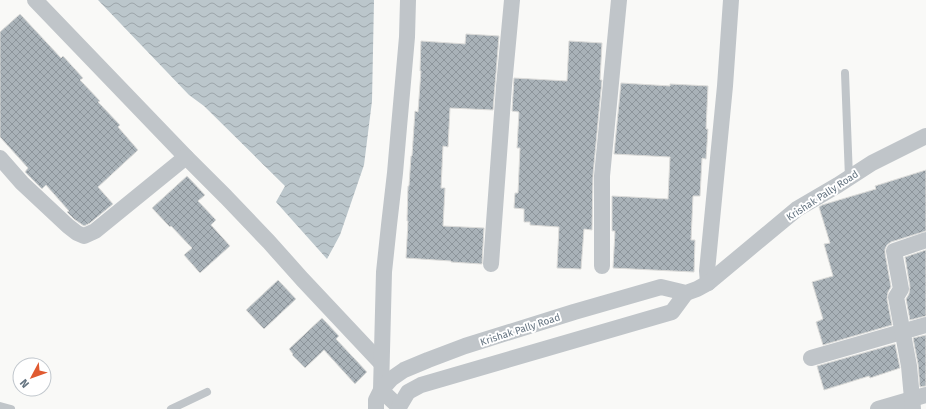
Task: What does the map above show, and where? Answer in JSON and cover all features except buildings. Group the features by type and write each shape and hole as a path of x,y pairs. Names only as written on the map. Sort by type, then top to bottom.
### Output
{"street":[{"path":"35,0 242,214 381,363"},
{"path":"376,409 376,400 381,390 384,272 395,173 407,37 408,0"},
{"path":"491,264 512,0"},
{"path":"602,266 602,176 619,0"},
{"path":"708,283 706,271 725,86 731,0"},
{"name":"Krishak Pally Road","path":"381,390 391,379 404,370 435,357 484,340 661,287 686,293 697,290 708,283 797,209 872,163 926,136"},
{"path":"0,158 22,183 68,226 84,236 95,231 186,157"},
{"path":"878,409 917,401 896,297 901,289 894,252 926,240"},
{"path":"381,390 399,408 408,392 421,385 672,312 686,293"},
{"path":"811,358 926,325"}],"lane":[{"path":"845,73 849,178"},
{"path":"171,409 207,392"},
{"path":"0,406 11,409"}],"water":[{"path":"98,0 374,0 372,101 364,165 340,235 327,259 276,202 285,186 204,106 189,95"}]}
